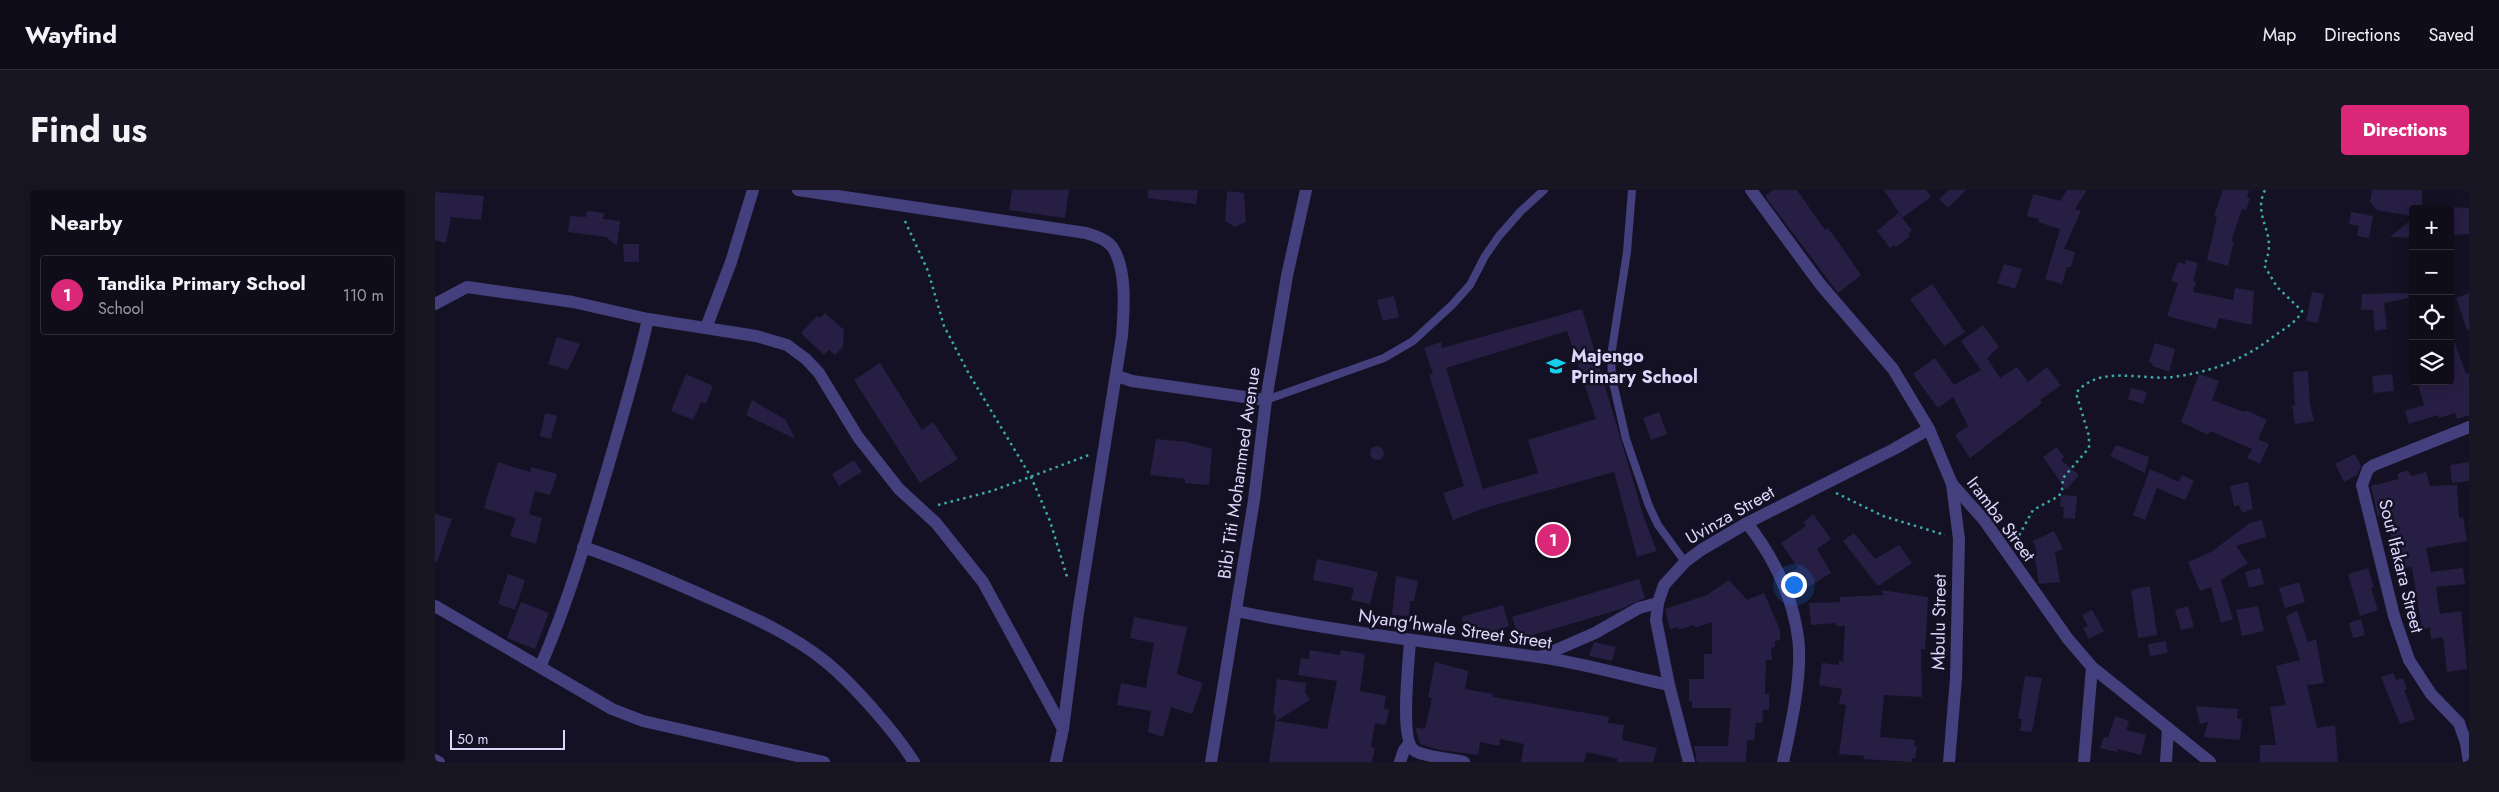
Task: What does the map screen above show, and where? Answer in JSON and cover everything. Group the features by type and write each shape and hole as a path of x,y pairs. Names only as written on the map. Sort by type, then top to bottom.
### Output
{"street":[{"path":"706,328 731,262 753,190"},
{"path":"797,190 1086,233 1101,238 1113,247 1123,278 1124,314 1117,376 1078,613 1063,729 1056,762"},
{"name":"Bibi Titi Mohammed Avenue","path":"1211,762 1254,500 1265,400 1287,276 1306,190"},
{"name":"Iramba Street","path":"1751,190 1820,284 1893,369 1929,429 1952,484 1966,498 2068,639 2092,667 2210,762"},
{"path":"435,304 467,287 573,302 648,319 756,336 787,345 806,359 819,373 858,436 899,489 936,523 983,582 1063,729"},
{"path":"541,666 583,547 635,378 648,319"},
{"path":"1117,376 1132,381 1265,400"},
{"name":"Sout Ifakara Street","path":"2469,427 2368,468 2363,485 2395,616 2409,660 2431,694 2459,723 2466,743 2469,762"},
{"name":"Uvinza Street","path":"1685,759 1656,620 1658,603 1665,585 1685,562 1747,523 1821,484 1894,450 1929,429"},
{"name":"Mbulu Street","path":"1949,762 1956,678 1959,539 1952,484"},
{"path":"1747,523 1771,556 1788,600 1798,636 1798,662 1791,723 1783,762"},
{"path":"583,547 645,569 740,611 799,644 847,680 914,762"},
{"path":"1540,657 1595,633 1639,608 1658,603"},
{"path":"435,606 612,709 643,721 824,762"},
{"name":"Nyang'hwale Street Street","path":"1236,611 1311,626 1410,641 1540,657 1669,685"},
{"path":"1410,641 1406,728 1409,744 1418,752 1464,762"},
{"path":"2084,762 2092,667"},
{"path":"2166,762 2168,728"},
{"path":"1400,762 1404,750 1409,744"},
{"path":"435,760 439,762"}],"lane":[{"path":"1265,400 1384,358 1413,341 1458,298 1469,285 1499,236 1521,211 1544,190"},
{"path":"1632,190 1628,242 1611,356 1612,378 1626,438 1649,506 1658,525 1685,562"}],"path":[{"path":"2008,556 2033,510 2059,496 2062,490 2063,478 2089,448 2089,436 2076,393 2081,387 2103,377 2172,377 2203,372 2234,362 2266,343 2299,318 2302,311 2277,287 2264,264 2270,249 2261,208 2265,190"},
{"path":"899,205 928,271 944,326 969,374 1031,477 1050,521 1070,585"},
{"path":"923,512 949,501 992,490 1031,477 1104,448"},
{"path":"1821,484 1883,516 1959,539"}],"building":[{"path":"1012,190 1069,190 1065,218 1009,210"},
{"path":"1148,190 1198,190 1196,204 1148,198"},
{"path":"1773,190 1797,190 1825,230 1828,228 1861,275 1838,293 1765,196"},
{"path":"1884,190 1926,190 1931,197 1902,218"},
{"path":"1949,190 1966,190 1948,208 1939,199"},
{"path":"2067,190 2087,190 2075,209 2081,211 2064,249 2075,252 2071,267 2067,267 2062,284 2045,279 2060,229 2038,222 2039,219 2027,216 2033,194 2060,201"},
{"path":"2223,190 2249,190 2247,197 2250,198 2246,210 2242,209 2231,241 2234,242 2228,266 2207,260 2217,217 2214,216"},
{"path":"2372,190 2422,190 2422,205 2409,205 2409,215 2377,210 2370,202"},
{"path":"1227,191 1244,193 1246,222 1235,227 1225,221"},
{"path":"435,192 484,196 481,220 451,217 446,243 435,240"},
{"path":"2454,207 2469,208 2469,234 2454,235"},
{"path":"587,211 604,213 603,219 620,221 617,246 606,237 568,232 570,216 586,217"},
{"path":"2351,212 2373,216 2369,238 2357,236 2359,226 2349,224"},
{"path":"1898,213 1912,230 1908,234 1910,236 1896,247 1894,245 1890,248 1877,231"},
{"path":"2409,221 2409,238 2390,237"},
{"path":"623,244 639,244 639,262 624,262"},
{"path":"2186,260 2198,263 2193,281 2196,282 2193,292 2233,300 2235,288 2254,291 2252,325 2219,318 2216,329 2167,316 2178,283 2171,281 2178,262 2185,264"},
{"path":"2004,264 2022,269 2015,289 1997,283"},
{"path":"1932,284 1965,332 1944,346 1910,299"},
{"path":"2312,292 2324,294 2318,323 2306,321"},
{"path":"2408,293 2409,298 2384,303 2387,329 2375,331 2373,310 2361,310 2362,294"},
{"path":"2469,293 2469,330 2467,330 2456,298"},
{"path":"1394,296 1399,317 1383,321 1377,300"},
{"path":"1582,309 1645,521 1657,551 1637,557 1614,472 1485,508 1453,520 1443,493 1464,486 1429,375 1433,374 1424,348 1441,342 1442,348","holes":["1567,331 1596,419 1528,440 1538,473 1483,489 1446,368"]},
{"path":"825,313 844,330 843,347 835,355 829,350 824,355 801,333 817,316 820,318"},
{"path":"1983,325 1999,347 1987,358 2000,378 2017,367 2028,382 2047,367 2061,385 2040,400 2042,403 1970,458 1955,435 1968,426 1953,397 1938,408 1913,374 1935,358 1954,385 1981,370 1961,341"},
{"path":"557,337 580,344 568,370 548,364"},
{"path":"2454,341 2466,374 2469,373 2469,415 2457,419 2455,413 2439,418 2438,415 2409,424 2405,411 2424,405 2418,385 2454,385"},
{"path":"2155,343 2175,349 2169,372 2152,366 2153,364 2149,362"},
{"path":"880,363 922,430 933,422 958,459 920,483 854,380"},
{"path":"2308,371 2310,404 2314,421 2295,424 2292,406 2295,405 2293,372"},
{"path":"686,374 713,386 706,404 701,402 693,420 671,411"},
{"path":"2199,374 2219,381 2212,400 2244,412 2246,410 2267,420 2258,439 2269,444 2260,464 2247,458 2252,449 2210,431 2208,435 2181,422"},
{"path":"2392,374 2394,391 2374,393 2372,376"},
{"path":"2131,388 2147,392 2143,404 2128,399"},
{"path":"752,400 786,420 795,439 746,415"},
{"path":"1659,412 1667,434 1651,440 1643,418"},
{"path":"545,413 557,416 551,439 540,436"},
{"path":"1156,439 1187,442 1212,449 1209,485 1185,483 1185,479 1150,475"},
{"path":"2116,445 2149,457 2145,473 2110,456"},
{"path":"1374,446 1380,446 1384,453 1380,460 1374,460 1370,456 1370,450"},
{"path":"2057,447 2064,457 2061,460 2079,475 2066,490 2043,457"},
{"path":"2355,454 2361,466 2357,475 2344,482 2335,464"},
{"path":"854,460 862,472 839,486 832,474"},
{"path":"498,462 530,472 531,467 557,474 550,495 535,491 529,514 542,518 536,544 510,536 516,518 484,508"},
{"path":"2469,462 2469,481 2452,483 2450,465"},
{"path":"2150,469 2179,482 2182,475 2194,481 2185,500 2157,488 2145,520 2133,515"},
{"path":"2408,470 2411,476 2426,472 2430,486 2457,485 2459,518 2463,517 2467,541 2426,548 2431,572 2463,568 2465,584 2436,587 2440,614 2461,611 2467,669 2447,672 2443,637 2431,639 2430,627 2422,630 2412,567 2397,569 2387,515 2378,517 2371,486 2399,479 2397,474"},
{"path":"2248,482 2253,509 2242,513 2239,505 2234,506 2230,486"},
{"path":"2061,495 2077,496 2075,519 2063,518 2064,507 2060,507"},
{"path":"435,514 452,519 437,562 435,562"},
{"path":"1813,514 1831,539 1817,549 1831,573 1803,590 1791,572 1798,568 1781,543 1806,526 1804,522"},
{"path":"2262,520 2266,537 2236,546 2248,563 2221,580 2233,619 2221,623 2211,587 2200,591 2188,562 2211,552 2250,523"},
{"path":"2054,531 2063,549 2055,552 2060,582 2039,584 2034,552 2037,551 2033,541"},
{"path":"1854,533 1875,559 1899,545 1912,563 1878,586 1843,541"},
{"path":"1317,559 1378,572 1370,604 1351,600 1354,588 1313,580"},
{"path":"2260,568 2264,584 2249,588 2245,572"},
{"path":"2368,568 2374,587 2371,588 2378,610 2360,616 2348,574"},
{"path":"508,574 525,580 515,610 498,604"},
{"path":"1396,576 1418,581 1414,601 1410,601 1409,616 1392,615"},
{"path":"1639,579 1645,598 1621,609 1519,639 1512,617"},
{"path":"1729,580 1747,600 1764,593 1780,630 1780,640 1775,641 1775,647 1771,648 1772,660 1766,660 1765,694 1769,694 1769,710 1763,710 1762,723 1756,723 1754,740 1747,740 1746,762 1697,762 1694,746 1728,746 1731,708 1692,708 1692,701 1689,701 1689,679 1704,679 1704,654 1712,654 1712,622 1695,628 1694,625 1679,630 1678,627 1670,629 1665,609 1707,595"},
{"path":"2299,582 2305,602 2285,608 2279,588"},
{"path":"2150,586 2157,635 2138,638 2131,590"},
{"path":"1881,590 1928,597 1925,649 1921,649 1922,697 1884,695 1880,737 1915,740 1914,746 1917,746 1915,759 1912,758 1912,762 1863,759 1864,756 1839,754 1846,705 1839,704 1842,689 1819,685 1822,663 1839,665 1839,661 1843,661 1845,626 1836,626 1836,623 1811,625 1809,603 1840,602 1840,597 1884,595"},
{"path":"521,602 549,613 535,649 507,638"},
{"path":"1503,605 1509,626 1468,639 1461,617"},
{"path":"2188,606 2194,627 2181,630 2175,610"},
{"path":"2258,606 2264,631 2242,636 2236,610"},
{"path":"2092,610 2104,631 2089,639 2083,628 2088,626 2082,615"},
{"path":"2297,611 2308,642 2316,639 2324,683 2307,685 2317,728 2335,725 2338,762 2260,762 2260,745 2276,745 2270,707 2286,705 2276,666 2300,660 2286,616"},
{"path":"1134,617 1187,627 1177,674 1203,683 1192,714 1171,707 1163,737 1148,732 1151,711 1117,705 1121,683 1146,688 1154,643 1130,638"},
{"path":"2361,619 2365,635 2353,638 2349,623"},
{"path":"2166,641 2168,653 2150,656 2148,644"},
{"path":"1594,642 1616,647 1612,661 1589,656"},
{"path":"1310,650 1340,655 1341,650 1365,654 1360,691 1386,696 1384,709 1389,710 1386,725 1375,723 1371,747 1375,748 1372,762 1269,762 1276,715 1273,714 1277,679 1306,683 1305,692 1310,700 1276,721 1327,729 1337,681 1298,675 1301,658 1309,659"},
{"path":"1435,662 1468,671 1465,689 1493,694 1493,697 1609,717 1608,723 1624,725 1622,740 1657,748 1653,762 1617,762 1618,759 1587,752 1584,762 1521,762 1524,744 1500,739 1499,746 1480,742 1478,755 1440,750 1420,744 1415,727 1424,729 1426,725 1432,698 1428,697"},
{"path":"2393,673 2396,680 2403,678 2407,689 2404,690 2415,719 2400,724 2381,677"},
{"path":"2025,676 2042,678 2032,732 2020,731 2022,719 2018,719"},
{"path":"2196,706 2238,709 2237,719 2242,719 2240,740 2204,737 2208,722 2200,724"},
{"path":"2115,716 2129,721 2126,730 2146,735 2141,755 2118,749 2117,752 2100,748 2104,737 2108,738"}],"place":[{"name":"Majengo Primary School","path":"1556,366"},
{"name":"Tandika Primary School","path":"1553,540"}]}
